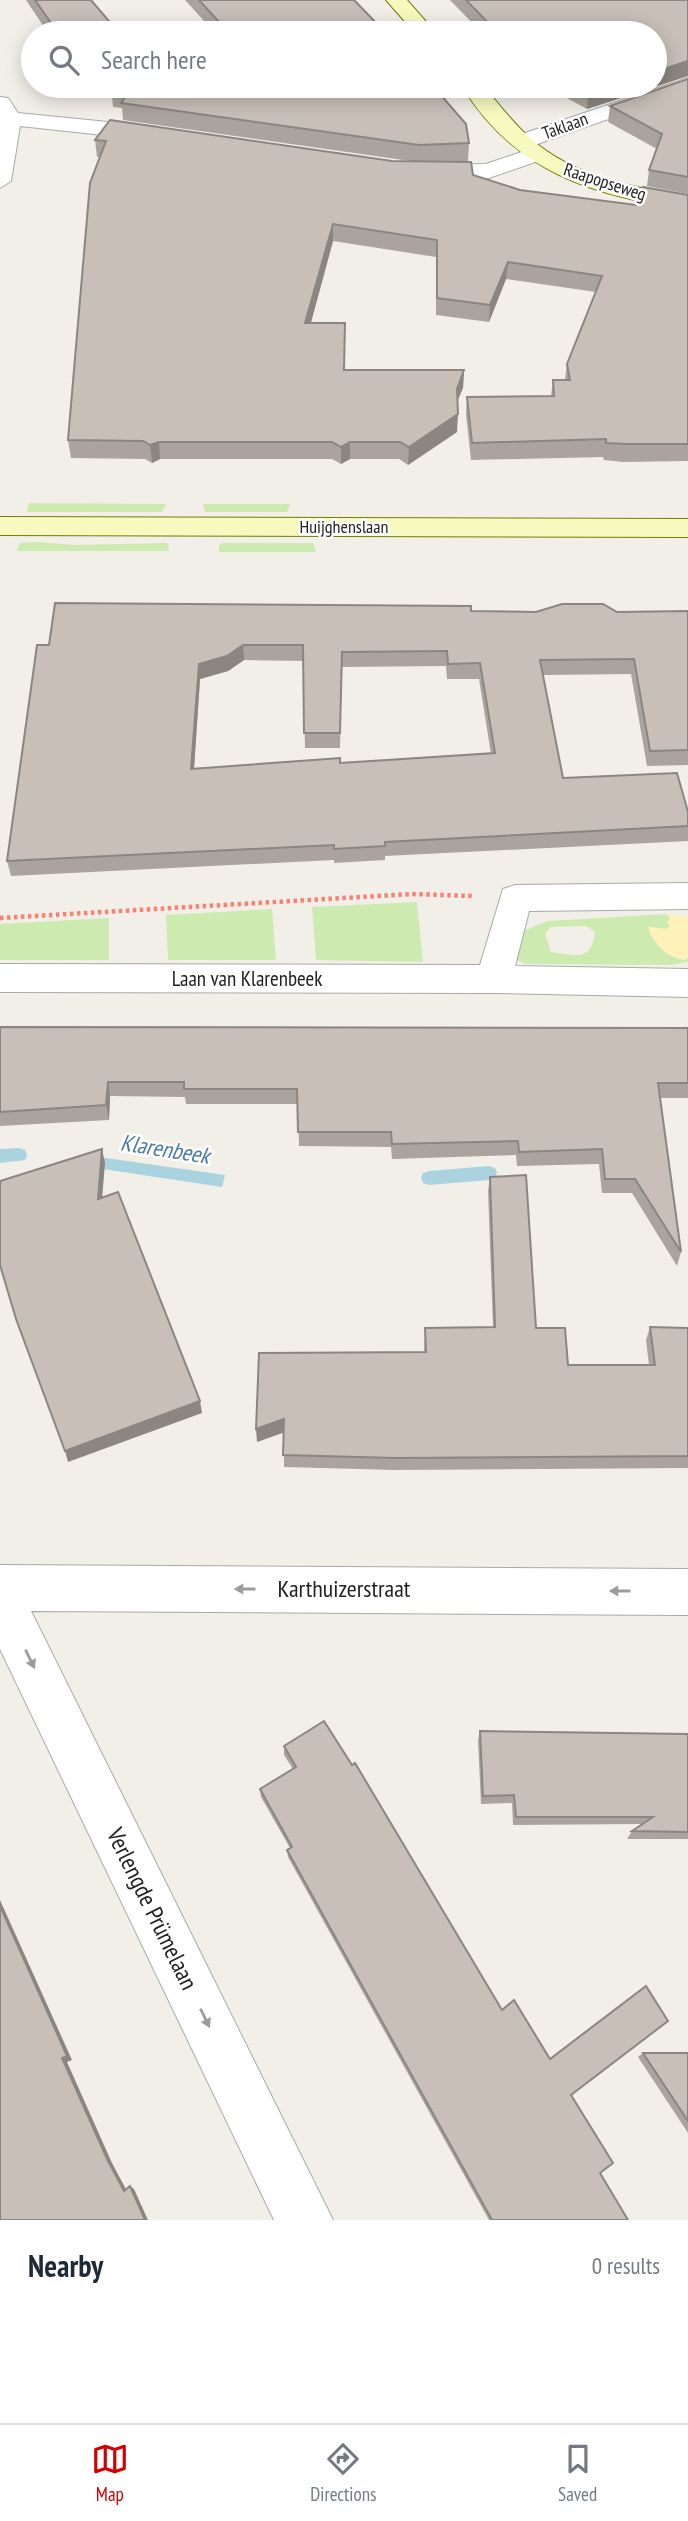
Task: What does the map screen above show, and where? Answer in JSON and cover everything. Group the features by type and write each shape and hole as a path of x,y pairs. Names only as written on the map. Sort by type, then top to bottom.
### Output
{"street":[{"path":"396,0 415,21"},
{"name":"Taklaan","path":"667,92 688,84"},
{"name":"Raapopseweg","path":"483,98 529,148 552,164 611,188 688,203"},
{"name":"Taklaan","path":"404,170 455,174 489,170 529,148 653,98"},
{"path":"0,181 4,113 177,137"},
{"name":"Huijghenslaan","path":"0,527 688,528"},
{"path":"494,979 515,898 688,895"},
{"name":"Laan van Klarenbeek","path":"0,978 494,979 688,983"},
{"name":"Karthuizerstraat","path":"0,1588 688,1592"},
{"name":"Verlengde Prümelaan","path":"0,1598 304,2220"}],"path":[{"path":"0,918 412,894 515,898"}],"green space":[{"path":"29,503 166,504 162,512 27,512"},
{"path":"203,504 290,504 287,512 205,512"},
{"path":"20,543 75,545 167,543 169,546 168,551 17,551"},
{"path":"313,543 316,552 219,552 219,545"},
{"path":"417,902 423,962 316,960 312,907"},
{"path":"272,909 276,960 168,960 166,915"},
{"path":"666,914 671,918 670,926 666,929 649,927 651,935 684,960 688,958 688,962 670,965 526,964 515,959 517,937 525,930 548,921","holes":["586,926 595,932 590,949 580,955 551,952 545,933 551,927"]},
{"path":"109,918 109,960 0,960 0,924"}],"sand":[{"path":"666,914 688,917 688,958 684,960 662,949 648,927 666,929 670,926 667,922 670,918"}],"water":[{"path":"99,1157 225,1175 222,1187 96,1168"}],"building":[{"path":"35,0 91,0 109,21 50,21"},
{"path":"199,0 354,0 374,21 218,21"},
{"path":"466,0 688,0 688,61 667,68 667,21 486,21"},
{"path":"688,79 688,177 649,170 662,134 610,106 633,98 667,98 667,86"},
{"path":"125,98 443,98 466,124 469,143 419,145 121,103"},
{"path":"110,120 392,161 471,162 473,175 520,190 636,205 643,187 688,195 688,444 606,443 606,439 472,443 467,397 554,396 553,380 570,380 567,364 602,276 508,262 490,305 437,298 437,240 333,224 305,323 345,323 344,370 464,370 457,389 458,414 409,447 400,442 350,442 341,447 332,442 159,442 150,445 143,441 68,440 90,183 106,141 95,140"},
{"path":"55,603 471,606 471,611 536,612 562,604 603,604 617,612 688,611 688,750 650,751 634,659 540,660 563,778 677,773 688,812 688,826 385,842 385,846 334,849 334,845 7,861 37,645 49,645","holes":["243,645 303,645 304,733 340,733 342,652 447,651 448,664 480,663 495,753 340,763 340,758 191,769 199,664 227,656"]},
{"path":"0,1027 688,1028 688,1083 658,1083 681,1252 635,1179 605,1179 602,1149 519,1152 518,1141 392,1144 391,1132 298,1132 297,1089 184,1089 184,1082 108,1082 106,1105 0,1112"},
{"path":"102,1149 98,1199 118,1192 200,1401 65,1451 16,1319 0,1265 0,1181"},
{"path":"526,1175 536,1328 565,1328 568,1365 655,1365 650,1327 688,1328 688,1456 396,1458 283,1455 284,1419 256,1429 259,1353 426,1352 425,1328 495,1327 490,1177"},
{"path":"324,1721 352,1765 355,1763 502,2010 514,2000 550,2059 646,1986 668,2021 571,2095 613,2163 600,2173 628,2220 492,2220 287,1850 292,1847 260,1789 296,1767 284,1746"},
{"path":"480,1731 688,1734 688,1832 632,1831 653,1817 516,1817 514,1795 483,1796"},
{"path":"0,1906 67,2056 62,2058 108,2161 124,2191 130,2186 145,2220 0,2220"},
{"path":"643,2053 688,2053 688,2121"}],"waterway":[{"name":"Klarenbeek","path":"0,1156 19,1155"},
{"name":"Klarenbeek","path":"429,1178 489,1173"}]}
